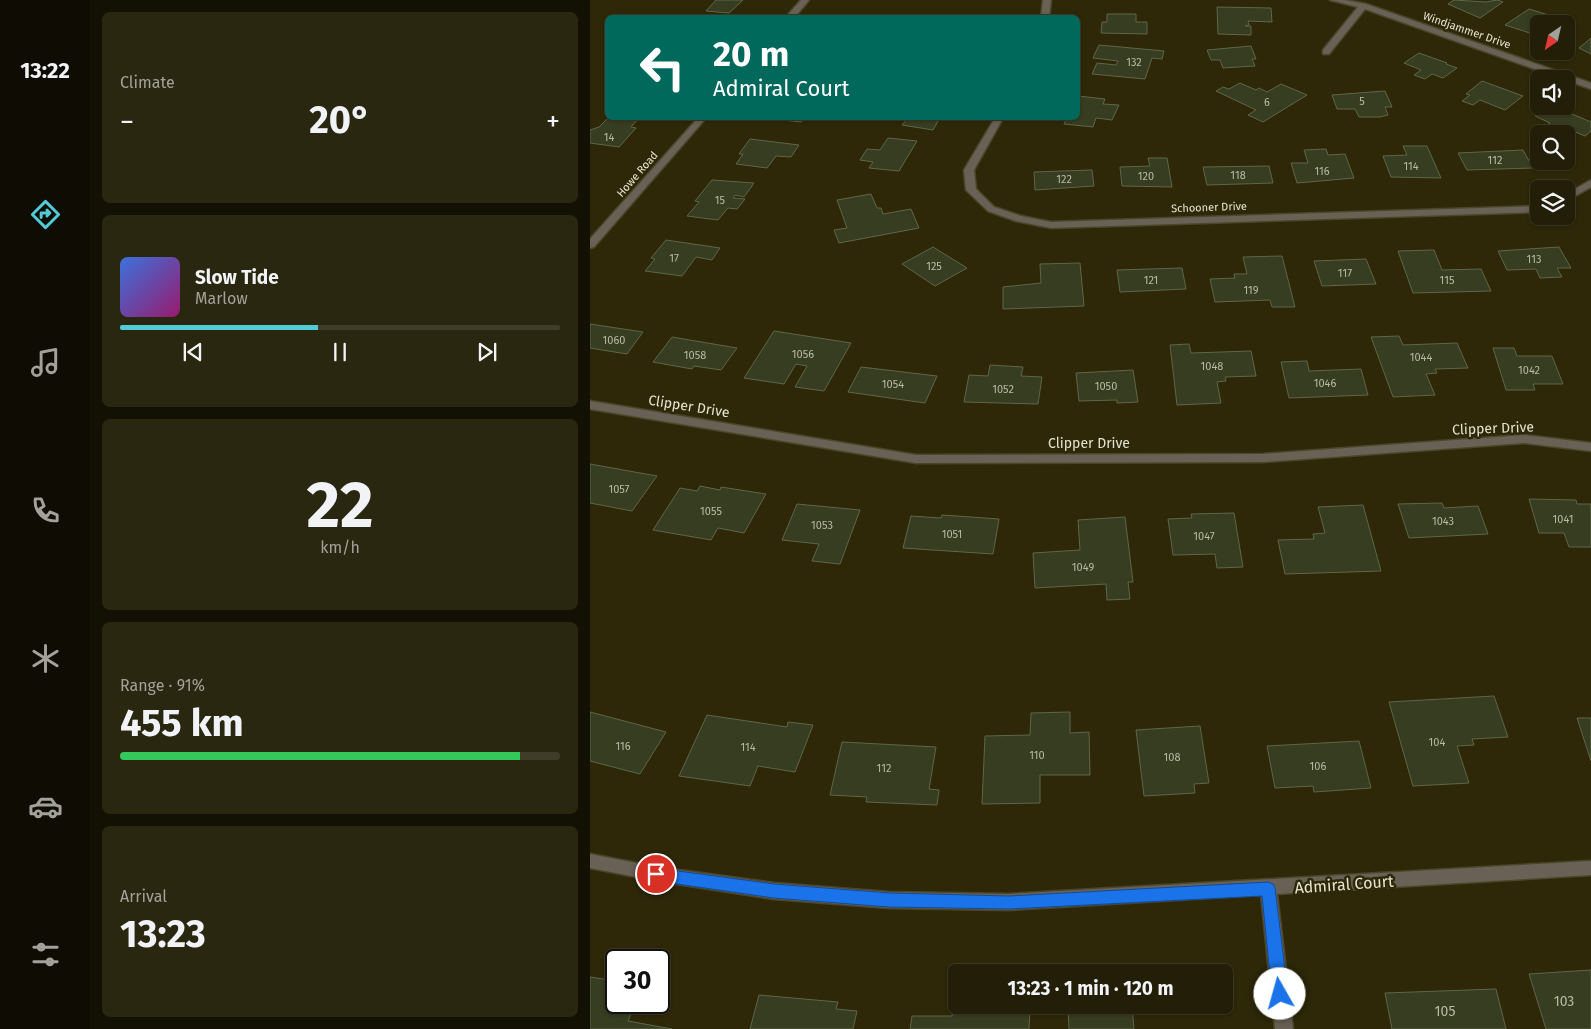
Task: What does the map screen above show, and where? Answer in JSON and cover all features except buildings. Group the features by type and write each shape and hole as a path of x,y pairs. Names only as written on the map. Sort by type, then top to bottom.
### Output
{"street":[{"path":"792,15 805,0"},
{"path":"1046,0 1046,15"},
{"name":"Windjammer Drive","path":"1334,0 1363,6 1591,86"},
{"path":"1326,52 1363,6"},
{"name":"Howe Road","path":"590,245 700,120"},
{"name":"Schooner Drive","path":"998,120 969,170 971,190 990,209 1019,219 1051,224 1530,208"},
{"path":"1575,193 1591,183"},
{"name":"Clipper Drive","path":"590,405 916,459 1263,458 1524,439 1591,447"},
{"name":"Admiral Court","path":"590,861 656,874 774,891 889,900 1009,902 1591,868"},
{"path":"1268,888 1284,1029"}],"route":[{"path":"656,874 774,891 889,900 1009,902 1268,888 1280,994"}]}
